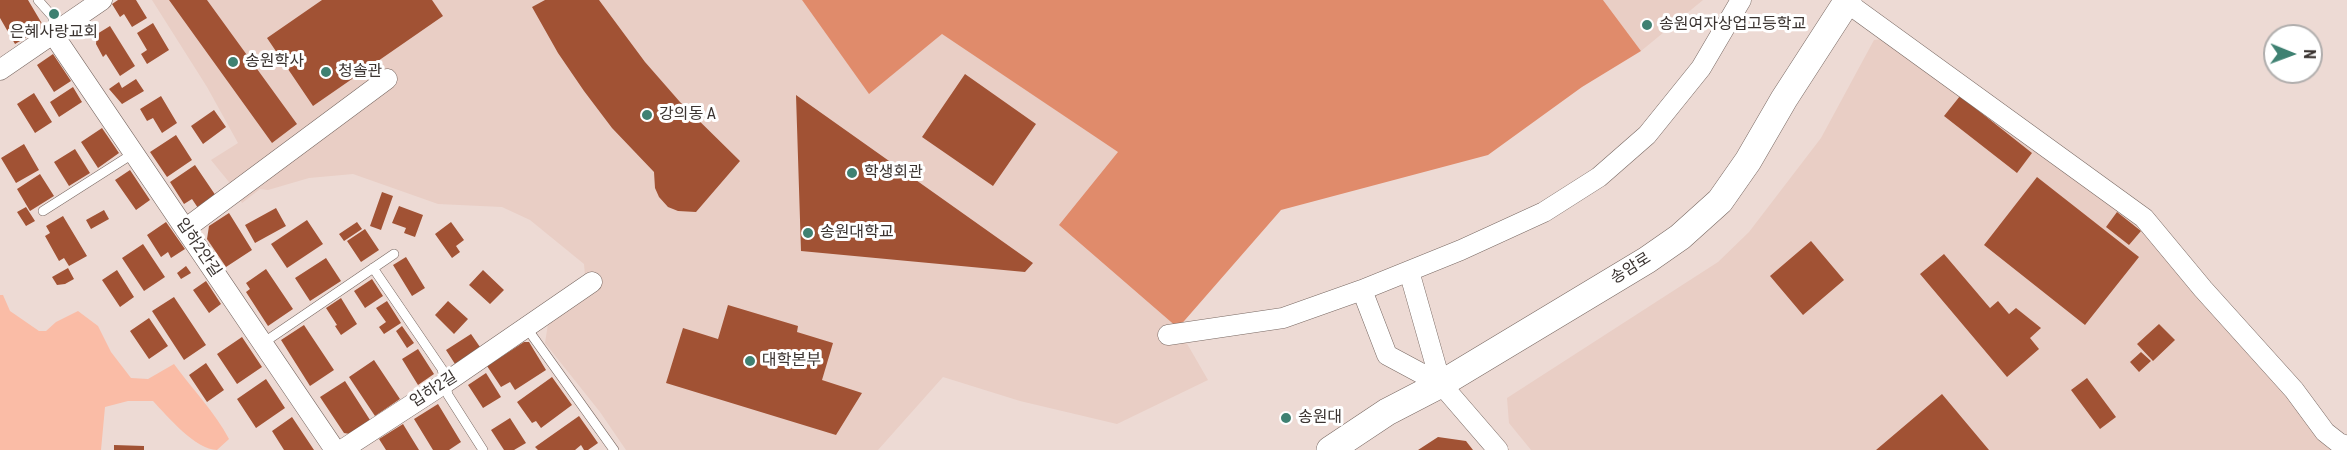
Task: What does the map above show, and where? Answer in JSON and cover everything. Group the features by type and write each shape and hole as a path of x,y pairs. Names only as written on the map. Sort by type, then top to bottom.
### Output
{"main road":[{"name":"송암로","path":"1330,450 1387,412 1442,384 1647,260 1680,237 1719,201 1748,161 1784,99 1847,1"}],"street":[{"path":"0,70 102,0"},
{"path":"1168,335 1283,318 1409,271 1544,212 1599,177 1647,135 1701,68 1741,0"},
{"path":"1847,1 2144,218 2203,289 2294,390 2325,432 2347,446"},
{"name":"입하2안길","path":"53,34 334,450"},
{"path":"186,229 387,80"},
{"path":"1409,271 1442,384"},
{"name":"입하2길","path":"342,450 445,383 592,282"},
{"path":"1362,290 1387,355 1442,384 1498,450"}],"lane":[{"name":"입하2안길","path":"39,0 53,17 53,34"},
{"path":"44,211 134,153"},
{"path":"263,343 393,254"},
{"path":"373,268 442,369 448,395 483,450"},
{"path":"526,327 614,450"}],"shaded area":[{"name":"송원대학교","path":"152,0 802,0 869,93 942,34 1119,152 1178,328 1208,380 1117,424 1020,401 943,377 878,450 626,450 600,412 545,343 548,324 599,289 585,275 584,264 530,220 502,207 438,204 353,174 309,178 268,190 260,189 242,203 233,187 211,160 238,143 207,87"},
{"path":"802,0 1603,0 1641,51 1582,87 1488,155 1281,210 1178,328 1059,225 1118,152 942,34 869,94"},
{"name":"송원여자상업고등학교","path":"1603,0 1703,0 1641,51"},
{"path":"1883,39 2142,225 2339,450 1531,450 1509,423 1507,398 1718,262 1749,232 1821,138 1874,40"},
{"path":"0,295 3,295 10,311 39,331 46,331 56,322 78,311 98,326 111,352 131,378 148,379 174,364 210,410 229,439 217,450 209,449 182,431 153,401 128,401 105,407 101,450 0,450"}],"building":[{"path":"0,0 28,0 44,27 15,44 0,18"},
{"path":"118,0 136,0 147,18 132,27 124,14 120,17 112,4"},
{"name":"송원학사","path":"169,0 207,0 297,124 272,143"},
{"name":"청솔관","path":"322,0 432,0 443,16 313,106 267,38"},
{"name":"강의동 A","path":"545,0 599,0 645,62 680,102 740,161 696,212 678,211 668,207 659,197 655,188 654,172 612,128 558,53 532,7"},
{"path":"153,23 169,50 147,64 141,54 147,50 137,33"},
{"path":"110,26 135,66 120,76 106,54 103,57 96,44 97,34"},
{"path":"53,54 71,81 54,92 37,65"},
{"path":"965,74 1036,124 993,186 922,137"},
{"path":"136,79 144,91 122,104 109,89 119,82 122,88"},
{"path":"73,87 82,102 59,117 50,102"},
{"path":"34,93 52,122 35,133 17,104"},
{"name":"학생회관","path":"796,95 1033,263 1025,272 801,251"},
{"path":"161,96 177,123 162,133 153,118 147,121 140,109"},
{"path":"1960,96 2032,153 2017,173 1944,116"},
{"path":"214,110 226,127 203,144 191,126"},
{"path":"102,128 119,153 98,168 81,142"},
{"path":"176,135 192,160 167,177 150,152"},
{"path":"24,144 39,170 16,183 1,158"},
{"path":"75,149 90,173 69,186 54,162"},
{"path":"195,165 216,196 198,208 192,199 184,204 170,182"},
{"path":"130,170 150,200 136,210 115,180"},
{"path":"40,174 54,196 30,211 17,189"},
{"path":"2037,177 2139,257 2085,325 1984,245"},
{"path":"382,192 393,196 381,230 370,226"},
{"path":"399,206 423,215 415,237 404,233 406,228 392,223"},
{"path":"26,207 35,221 26,226 17,212"},
{"path":"276,208 286,226 255,243 245,225"},
{"path":"104,210 109,219 91,229 86,220"},
{"path":"2117,212 2141,231 2129,245 2106,227"},
{"path":"229,213 252,250 226,267 207,239 209,226"},
{"path":"63,216 87,256 69,266 64,258 59,261 45,236 50,233 46,226"},
{"path":"307,220 323,244 287,268 271,244"},
{"path":"166,222 185,249 171,258 168,252 161,257 147,235"},
{"path":"357,222 362,229 344,241 339,234"},
{"path":"451,222 464,240 456,246 460,252 452,258 435,234"},
{"path":"365,229 379,250 361,262 347,241"},
{"path":"1811,241 1844,280 1803,315 1770,276"},
{"path":"143,244 165,277 144,291 122,258"},
{"path":"1944,254 1990,308 1998,301 2009,314 2016,308 2041,328 2030,338 2039,349 2007,377 1920,274"},
{"path":"406,257 425,288 412,296 393,265"},
{"path":"326,258 341,281 310,301 295,278"},
{"path":"186,266 191,273 181,279 177,273"},
{"path":"68,268 74,279 57,285 52,277"},
{"path":"266,269 293,309 268,326 246,292 250,289 246,283"},
{"path":"117,270 134,297 120,307 102,280"},
{"path":"483,270 504,290 490,304 469,285"},
{"path":"372,279 383,296 365,308 354,291"},
{"path":"206,281 221,304 209,313 193,290"},
{"path":"174,297 206,345 184,360 152,311"},
{"path":"341,298 357,324 341,335 326,308"},
{"path":"387,301 401,323 384,334 379,327 386,322 376,308"},
{"path":"448,301 468,319 454,334 435,315"},
{"name":"대학본부","path":"728,305 798,326 797,332 833,343 822,380 862,393 836,435 666,383 683,328 718,339"},
{"path":"149,318 168,346 149,359 130,331"},
{"path":"2159,324 2175,340 2153,361 2137,344"},
{"path":"304,325 334,370 310,386 281,340"},
{"path":"402,326 414,343 407,348 396,331"},
{"path":"471,334 480,347 455,364 446,350"},
{"path":"242,337 262,367 237,384 217,354"},
{"path":"524,342 529,342 546,370 515,390 510,382 501,387 487,366"},
{"path":"418,349 434,374 418,385 402,359"},
{"path":"2141,352 2151,361 2139,372 2130,362"},
{"path":"374,360 400,399 375,416 349,377"},
{"path":"206,363 224,390 207,402 189,375"},
{"path":"486,373 501,397 483,408 468,385"},
{"path":"552,377 572,405 541,428 536,421 532,423 517,402"},
{"path":"2087,378 2116,417 2100,429 2071,390"},
{"path":"266,379 285,408 256,428 237,399"},
{"path":"345,381 370,420 350,434 344,433 320,397"},
{"path":"1942,394 1989,450 1876,450"},
{"path":"438,404 461,442 449,450 433,450 414,419"},
{"path":"579,416 598,443 588,450 584,450 581,445 575,450 538,450 535,447"},
{"path":"292,417 314,450 284,450 272,431"},
{"path":"510,418 526,443 514,450 504,450 491,430"},
{"path":"403,424 419,450 386,450 379,439"},
{"path":"1438,437 1466,441 1473,450 1418,450"},
{"path":"114,445 144,446 144,450 114,450"}],"place":[{"name":"은혜사랑교회","path":"54,14"},
{"name":"송원여자상업고등학교","path":"1647,25"},
{"name":"송원학사","path":"233,62"},
{"name":"청솔관","path":"326,72"},
{"name":"강의동 A","path":"647,115"},
{"name":"학생회관","path":"852,173"},
{"name":"송원대학교","path":"808,233"},
{"name":"대학본부","path":"750,361"},
{"name":"송원대","path":"1286,418"}]}
